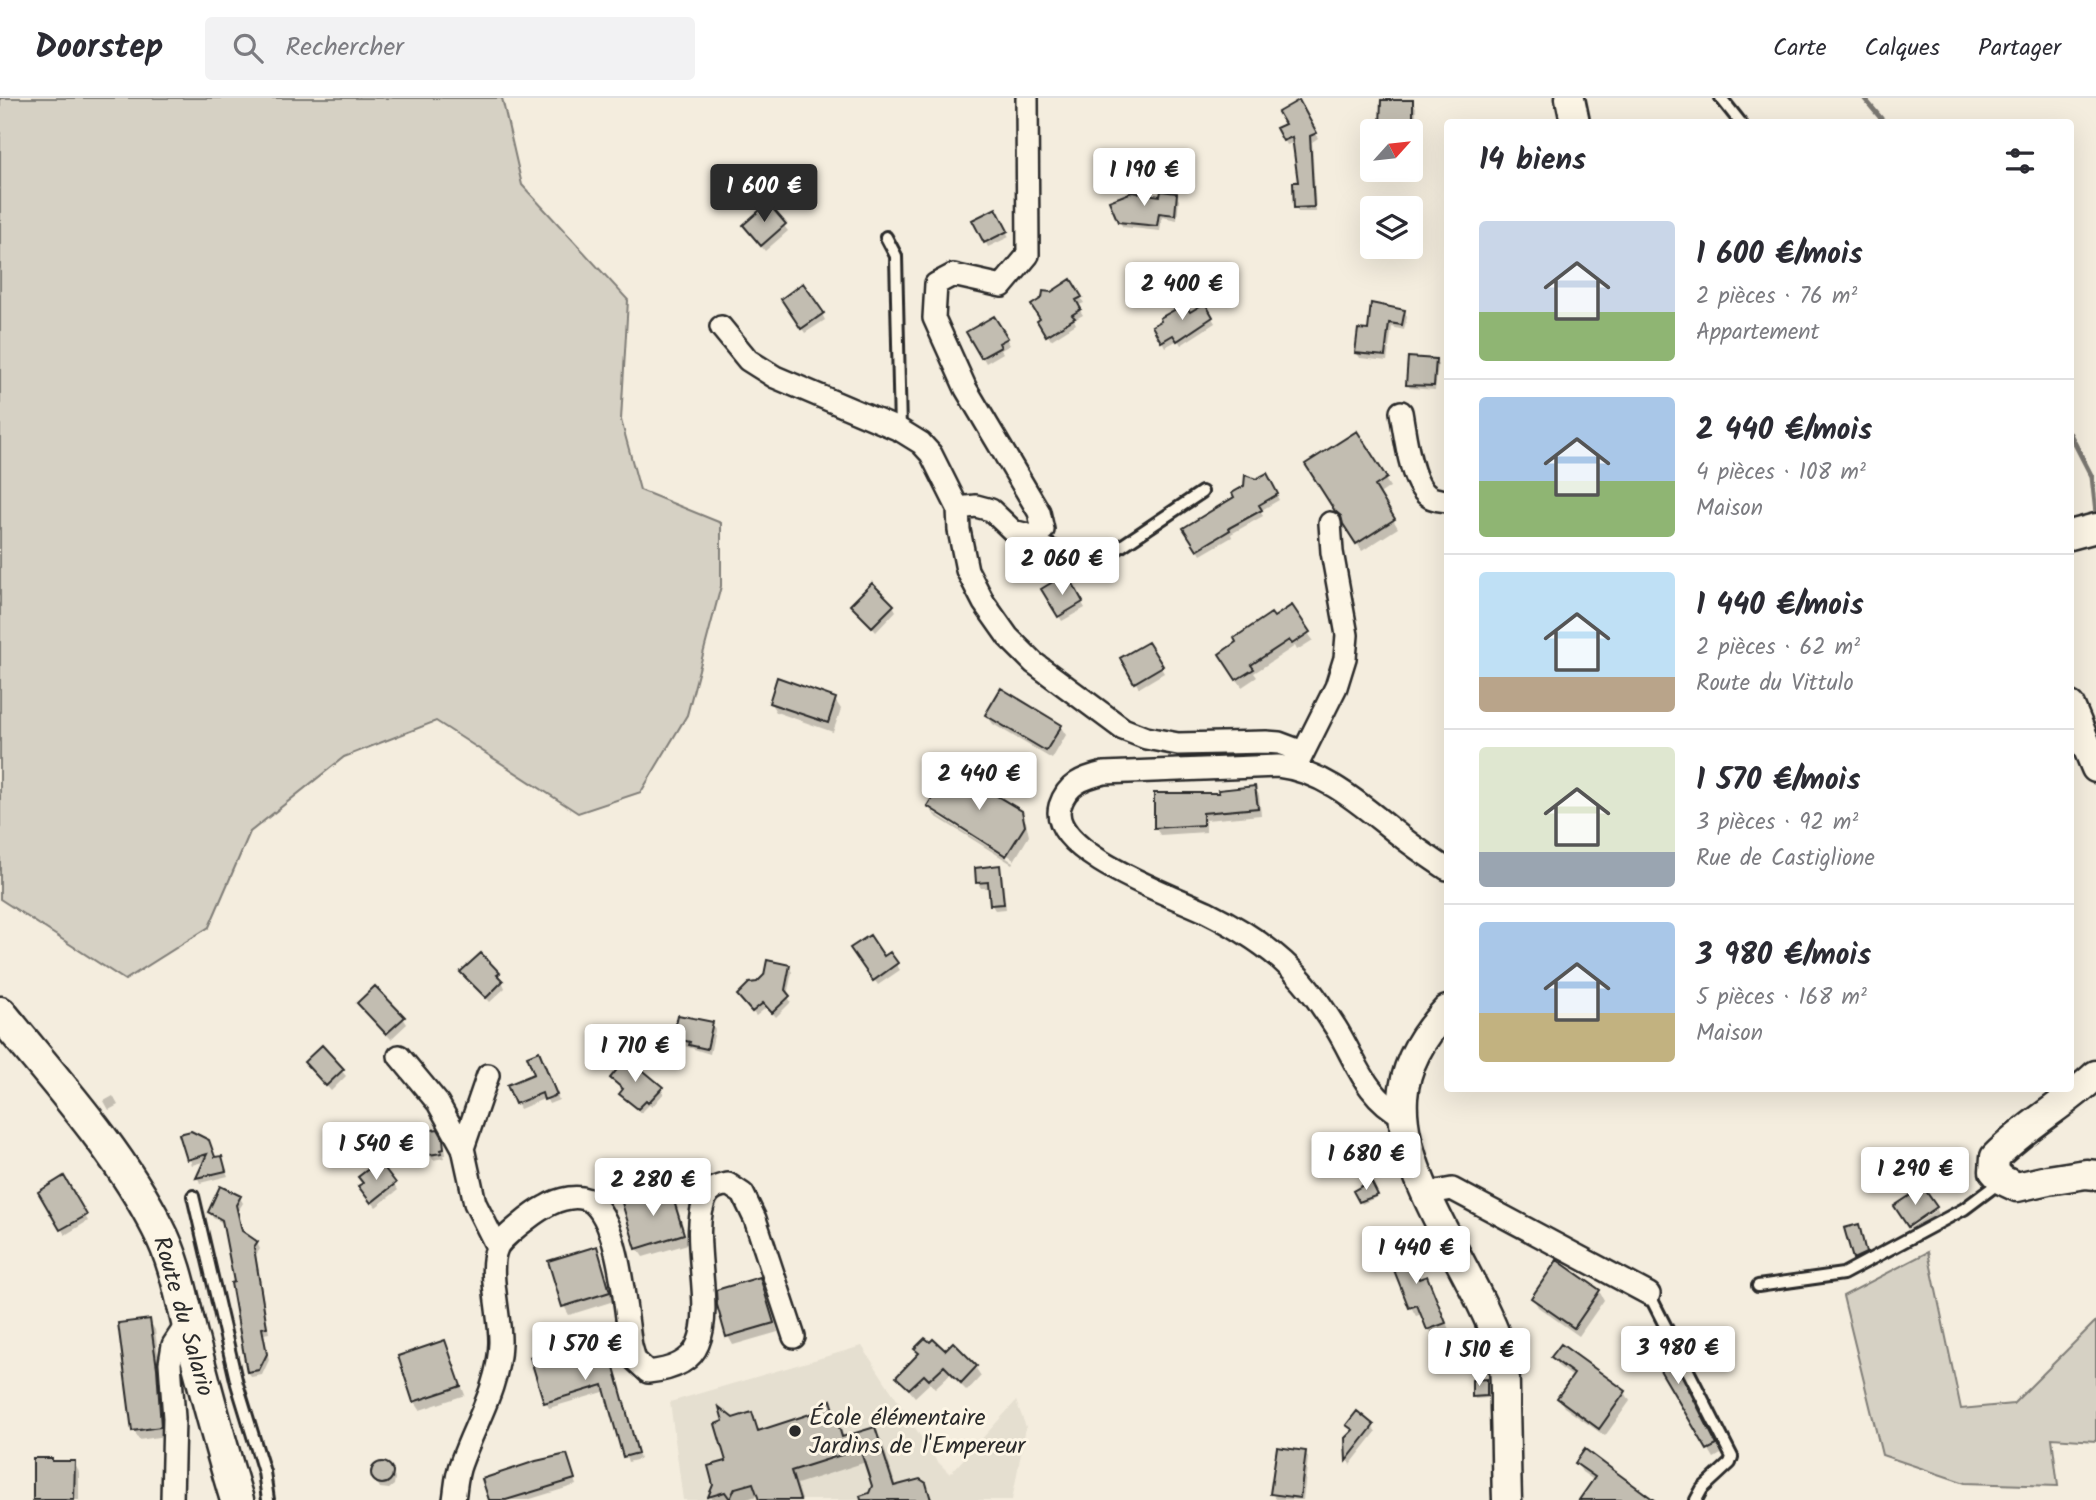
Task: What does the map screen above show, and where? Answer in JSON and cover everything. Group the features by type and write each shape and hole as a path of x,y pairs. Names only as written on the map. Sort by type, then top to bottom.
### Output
{"main road":[{"name":"Route du Salario","path":"0,1013 90,1124 133,1185 159,1229 175,1268 216,1432 237,1500"}],"street":[{"path":"958,508 976,506 991,510 1013,531 1032,536 1042,530 1039,512 965,389 934,318 936,284 953,275 1002,286 1028,255 1027,98"},
{"path":"1570,98 1574,119"},
{"path":"721,327 748,360 775,377 900,430 921,443 931,454 958,508 959,530 967,570 984,603 1008,637 1034,663 1097,711 1123,729 1146,738 1178,744 1279,743 1444,867"},
{"path":"1401,412 1413,470 1424,491 1431,498 1444,500"},
{"path":"1330,523 1332,552 1347,635 1345,658 1336,687 1299,760 1278,766 1104,773 1085,777 1072,785 1063,796 1059,811 1063,829 1081,849 1115,869 1250,936 1290,968 1312,992 1373,1094 1392,1110 1403,1115"},
{"path":"2074,716 2096,768"},
{"path":"1444,1013 1428,1030 1408,1069 1403,1115 1410,1155 1484,1308 1500,1348 1504,1376 1507,1500"},
{"path":"399,1056 438,1103 463,1148 475,1203 497,1247 494,1268 500,1344 493,1388 459,1466 454,1500"},
{"path":"463,1148 488,1075"},
{"path":"2096,1075 2074,1096 2009,1143 1995,1157 1994,1171 2003,1180 2017,1187 2061,1178 2096,1175"},
{"path":"497,1247 535,1212 559,1199 577,1198 593,1202 602,1214 614,1243 635,1360 649,1372 667,1370 683,1362 698,1345 703,1319 701,1219 706,1196 715,1187 728,1184 743,1194 755,1219 794,1337"},
{"path":"1428,1196 1452,1189 1649,1294"},
{"path":"172,1500 174,1418 170,1363 173,1345 188,1322"}],"lane":[{"path":"1721,98 1738,119"},
{"path":"886,237 896,257 900,430"},
{"path":"1032,536 1059,550 1075,554 1095,557 1111,553 1202,492"},
{"path":"1758,1286 1843,1274 1964,1209 2003,1180"},
{"path":"193,1196 237,1384 264,1472 268,1500"},
{"path":"1649,1294 1732,1457 1730,1464 1702,1489 1696,1500"}],"shaded area":[{"path":"0,98 502,98 522,185 628,300 621,420 640,490 721,523 721,586 687,715 641,792 578,813 436,721 344,757 250,832 209,927 125,980 0,899"},
{"path":"1928,1252 1961,1409 2013,1404 2096,1321 2096,1441 2052,1438 2058,1486 1965,1483 1882,1455 1843,1296"},
{"name":"École élémentaire Jardins de l'Empereur","path":"862,1346 936,1460 950,1474 1016,1401 1026,1427 1012,1500 683,1500 670,1402"}],"building":[{"path":"1299,100 1317,133 1310,136 1314,207 1294,208 1293,182 1298,182 1292,137 1283,141 1276,128 1285,124 1278,112"},
{"path":"1381,100 1413,100 1413,119 1380,119"},
{"path":"1161,191 1177,193 1175,215 1159,213 1157,226 1118,222 1109,201 1132,192 1160,196"},
{"path":"768,203 786,224 761,246 743,225"},
{"path":"996,208 1008,231 984,243 972,220"},
{"path":"1071,279 1082,297 1076,300 1081,309 1072,315 1075,318 1046,336 1031,305 1042,298 1043,291 1051,292"},
{"path":"803,283 824,313 801,329 781,299"},
{"path":"1205,303 1213,317 1177,341 1173,335 1161,342 1152,326 1161,321 1160,318 1185,304 1190,312"},
{"path":"1371,303 1405,310 1402,325 1389,323 1385,356 1355,353 1358,329 1368,330"},
{"path":"994,316 1008,338 999,343 1001,347 981,358 966,332"},
{"path":"1408,357 1436,359 1434,386 1406,385"},
{"path":"1357,431 1387,478 1375,486 1395,519 1356,544 1341,516 1305,464"},
{"path":"1267,473 1278,494 1259,505 1262,510 1197,550 1183,528 1234,497 1232,493 1244,486 1245,475 1256,479"},
{"path":"1056,580 1062,588 1072,582 1083,602 1058,617 1041,589"},
{"path":"872,583 894,605 872,627 850,605"},
{"path":"1292,605 1310,632 1292,644 1289,640 1251,665 1254,669 1236,680 1219,654 1236,642 1234,638 1271,613 1274,617"},
{"path":"1148,642 1163,666 1134,683 1120,658"},
{"path":"777,677 836,698 828,723 769,703"},
{"path":"1001,688 1062,725 1046,751 985,715"},
{"path":"951,768 951,774 952,771 968,780 970,776 985,785 984,788 1022,811 1025,826 1006,856 927,806"},
{"path":"1255,786 1258,808 1203,813 1203,825 1154,828 1154,793 1219,793 1218,790"},
{"path":"1000,865 1004,904 990,905 988,882 976,883 975,868"},
{"path":"870,935 884,956 890,952 898,963 873,981 850,948"},
{"path":"481,953 500,973 497,975 503,981 486,998 460,972"},
{"path":"767,960 790,965 785,990 790,996 772,1013 763,1003 752,1012 737,995 749,983 757,982 764,975"},
{"path":"375,986 405,1017 386,1034 357,1003"},
{"path":"678,1015 713,1022 707,1049 673,1038"},
{"path":"322,1045 344,1069 326,1086 304,1062"},
{"path":"539,1051 557,1095 544,1100 542,1093 515,1104 507,1085 534,1074 527,1056"},
{"path":"627,1057 663,1087 648,1103 646,1101 638,1109 619,1094 623,1089 610,1078"},
{"path":"438,1129 443,1138 444,1149 441,1150 442,1153 428,1155 424,1131"},
{"path":"191,1131 209,1140 215,1157 222,1156 226,1171 196,1178 207,1154 187,1160 179,1134"},
{"path":"379,1161 396,1183 371,1203 358,1186 363,1183 358,1177"},
{"path":"64,1176 87,1215 60,1230 38,1192"},
{"path":"1371,1181 1378,1195 1359,1202 1353,1191"},
{"path":"220,1186 241,1196 236,1205 242,1231 258,1242 254,1248 267,1327 262,1328 267,1354 259,1370 247,1372 222,1220 208,1212"},
{"path":"1923,1187 1937,1207 1908,1227 1894,1206"},
{"path":"670,1188 684,1234 636,1249 622,1203"},
{"path":"1859,1224 1866,1253 1853,1259 1844,1228"},
{"path":"1401,1236 1419,1279 1427,1276 1446,1323 1427,1330 1417,1305 1409,1308 1392,1265 1397,1263 1388,1241"},
{"path":"597,1246 610,1292 562,1307 548,1261"},
{"path":"1557,1260 1600,1290 1574,1328 1531,1298"},
{"path":"760,1277 774,1323 726,1337 717,1305 716,1290"},
{"path":"150,1319 161,1427 132,1431 118,1323"},
{"path":"1654,1328 1717,1445 1707,1450 1640,1336"},
{"path":"925,1338 930,1342 933,1339 945,1350 953,1342 977,1366 961,1383 944,1366 929,1380 924,1375 909,1389 896,1377 919,1353 914,1349"},
{"path":"445,1340 461,1386 413,1402 398,1356"},
{"path":"579,1342 581,1348 607,1342 638,1453 623,1457 603,1385 544,1403 530,1357"},
{"path":"1561,1344 1626,1391 1599,1429 1557,1398 1574,1374 1551,1357"},
{"path":"1487,1379 1487,1396 1472,1397 1472,1380"},
{"path":"831,1400 842,1437 875,1427 894,1486 920,1479 926,1483 931,1500 861,1500 860,1496 869,1493 872,1486 860,1449 791,1471 800,1500 759,1500 753,1483 735,1488 730,1499 725,1492 708,1497 713,1485 708,1466 726,1461 715,1424 723,1421 719,1407 733,1418 752,1412 758,1431 813,1413"},
{"path":"1357,1411 1374,1425 1346,1461 1345,1438 1353,1430 1346,1425"},
{"path":"1277,1447 1306,1451 1300,1498 1270,1494"},
{"path":"1585,1449 1654,1500 1579,1500 1595,1477 1575,1463"},
{"path":"567,1454 575,1479 506,1500 489,1500 482,1479"},
{"path":"33,1458 75,1461 74,1500 33,1500"},
{"path":"378,1462 386,1462 393,1469 393,1477 386,1484 378,1484 371,1477 371,1469"}],"waterway":[{"path":"1864,98 1882,119"},
{"path":"2074,442 2092,477 2096,513"}],"place":[{"name":"École élémentaire Jardins de l'Empereur","path":"795,1431"}]}
